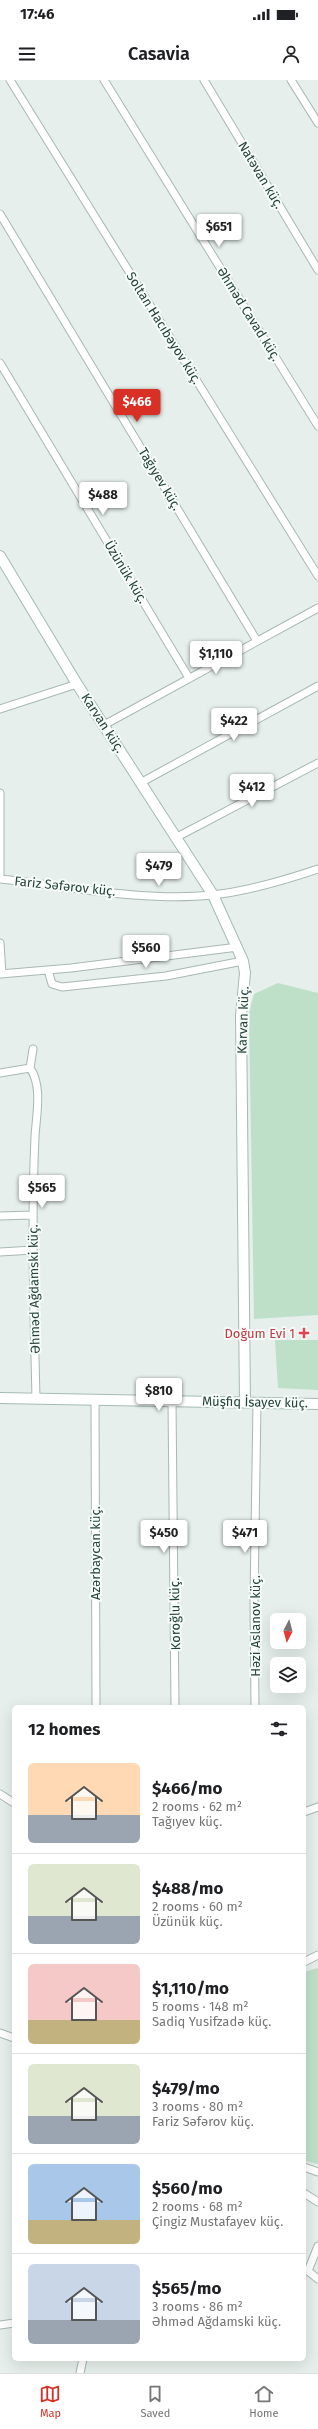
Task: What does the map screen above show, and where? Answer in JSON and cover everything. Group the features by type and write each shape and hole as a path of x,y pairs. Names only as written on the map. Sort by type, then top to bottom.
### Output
{"street":[{"name":"Soltan Hacıbəyov küç.","path":"10,80 318,576"},
{"name":"Əhməd Cavad küç.","path":"104,80 318,426"},
{"name":"Natəvan küç.","path":"204,80 318,270"},
{"path":"291,80 318,122"},
{"name":"Tağıyev küç.","path":"0,214 257,641"},
{"name":"Üzünük küç.","path":"0,363 190,678"},
{"name":"Karvan küç.","path":"0,556 78,684 213,895 238,947 243,961 242,1039 245,1402"},
{"path":"104,725 318,608"},
{"name":"Karvan küç.","path":"0,709 78,684"},
{"path":"142,782 318,686"},
{"path":"177,837 318,763"},
{"path":"0,793 0,875"},
{"name":"Fariz Səfərov küç.","path":"0,879 164,897 213,895 283,879 318,869"},
{"path":"0,943 1,974 48,970 238,947"},
{"path":"48,970 52,984 62,987 166,976 243,961"},
{"path":"0,1073 30,1068 33,1049"},
{"name":"Əhməd Ağdamski küç.","path":"30,1068 35,1075 37,1099 32,1215 36,1399"},
{"path":"0,1216 32,1215"},
{"path":"0,1252 33,1250"},
{"name":"Müşfiq İsayev küç.","path":"0,1398 318,1404"},
{"name":"Azərbaycan küç.","path":"95,1400 96,1705"},
{"name":"Koroğlu küç.","path":"172,1401 175,1705"},
{"name":"Həzi Aslanov küç.","path":"255,1705 254,1599 257,1402"},
{"path":"0,1794 12,1802"},
{"path":"306,1811 318,1807"},
{"path":"306,1961 318,1955"},
{"path":"0,2033 12,2037"},
{"path":"306,2169 318,2172"},
{"path":"306,2194 318,2202"},
{"path":"318,2246 308,2271 318,2279"},
{"path":"0,2325 12,2324"},
{"path":"80,2373 83,2361"}],"green space":[{"path":"278,983 318,993 318,1315 254,1319 249,1013 254,994"},
{"path":"275,1340 318,1340 318,1390 278,1388"},
{"path":"318,1968 318,2164 306,2161 306,1971"}],"place":[{"name":"Doğum Evi 1","path":"304,1333"}]}
